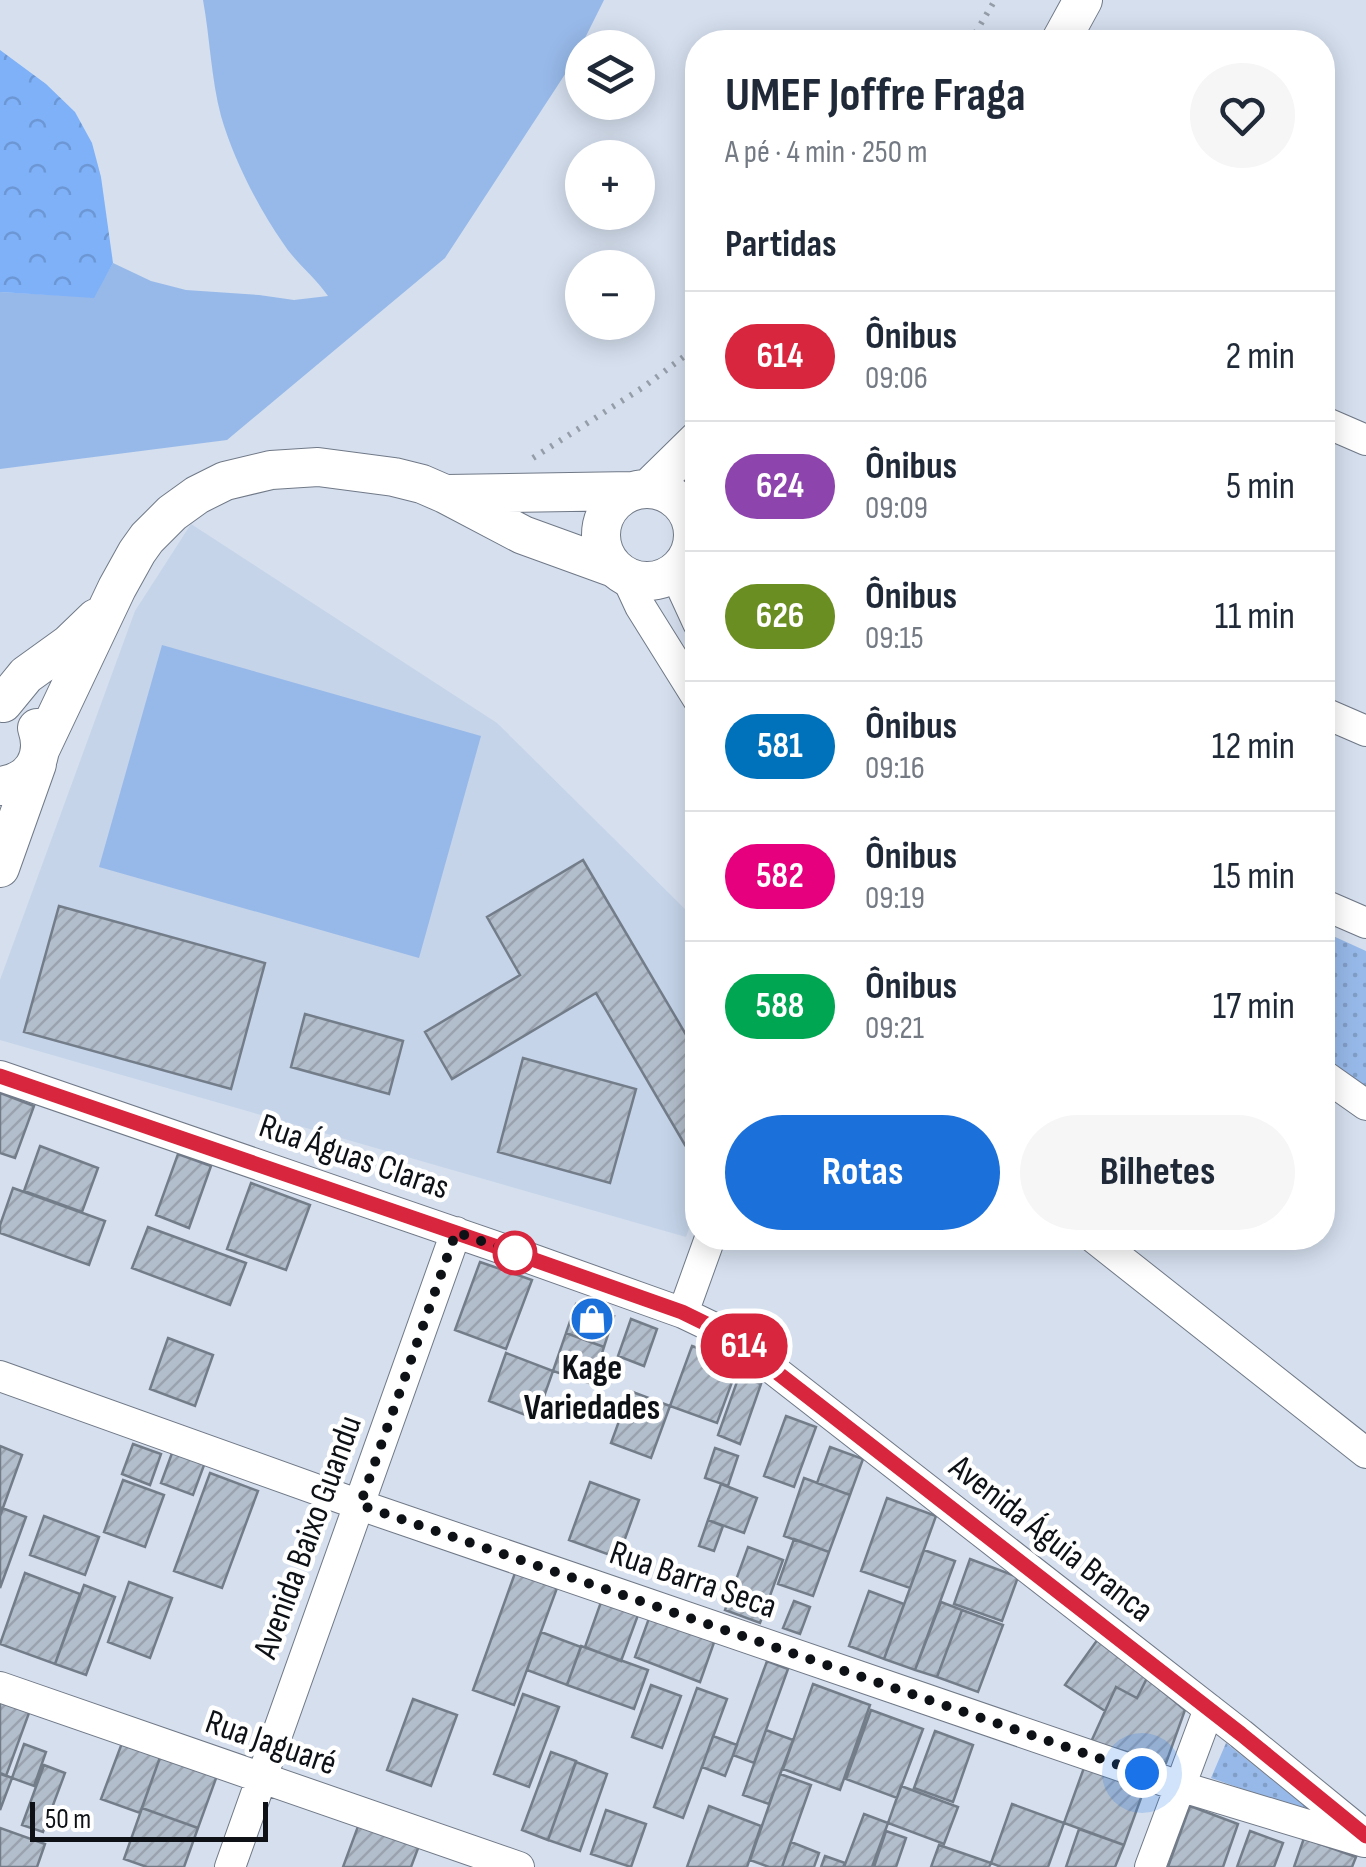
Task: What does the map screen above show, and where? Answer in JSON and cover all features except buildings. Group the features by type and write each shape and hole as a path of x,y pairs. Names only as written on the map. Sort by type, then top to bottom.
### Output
{"main road":[{"path":"1066,30 1083,0"},
{"path":"0,868 39,756 39,732 32,718 19,707 2,703 26,675 88,628 148,538 172,512 225,481 272,470 318,467 394,477 445,494 523,536 644,582 685,584"},
{"path":"675,504 685,476"},
{"path":"445,494 675,504"},
{"path":"621,573 604,552 601,534 606,515 617,500 675,504"},
{"path":"0,786 13,785 27,777 118,588"}],"street":[{"path":"1335,427 1366,440"},
{"path":"621,573 685,678"},
{"path":"1335,718 1366,732"},
{"path":"1335,910 1366,923"},
{"name":"Rua Águas Claras","path":"0,1076 682,1312"},
{"path":"1335,1083 1366,1105"},
{"name":"Avenida Baixo Guandu","path":"230,1867 456,1232"},
{"path":"682,1312 705,1250"},
{"path":"1109,1250 1366,1453"},
{"name":"Avenida Águia Branca","path":"682,1312 729,1335 1209,1710 1366,1839"},
{"name":"Rua Barra Seca","path":"0,1376 360,1505 1179,1786 1366,1839"},
{"name":"Rua Jaguaré","path":"0,1687 518,1867"},
{"path":"1150,1867 1209,1710"}],"path":[{"path":"977,30 995,0"},
{"path":"531,459 685,356"}],"shaded area":[{"path":"203,0 604,0 589,30 565,30 565,74 445,258 227,440 0,469 0,292 93,297 113,263 151,281 186,290 294,300 328,296 288,250 247,182 218,102"},
{"path":"191,524 497,723 685,909 685,1237 0,1040 0,980 135,611"},
{"path":"162,645 481,736 419,958 99,867"},
{"path":"1335,937 1366,951 1366,1093 1335,1074"},
{"path":"1226,1743 1315,1814 1211,1778"}],"green space":[{"path":"0,50 46,84 75,112 92,143 101,177 113,263 94,298 0,292"}],"bus line":[{"name":"614","path":"0,1076 682,1312 729,1335 1366,1836"}],"place":[{"name":"Kage Variedades","path":"592,1319"}],"route":[{"path":"515,1253 456,1232 360,1505 1142,1773"}]}
